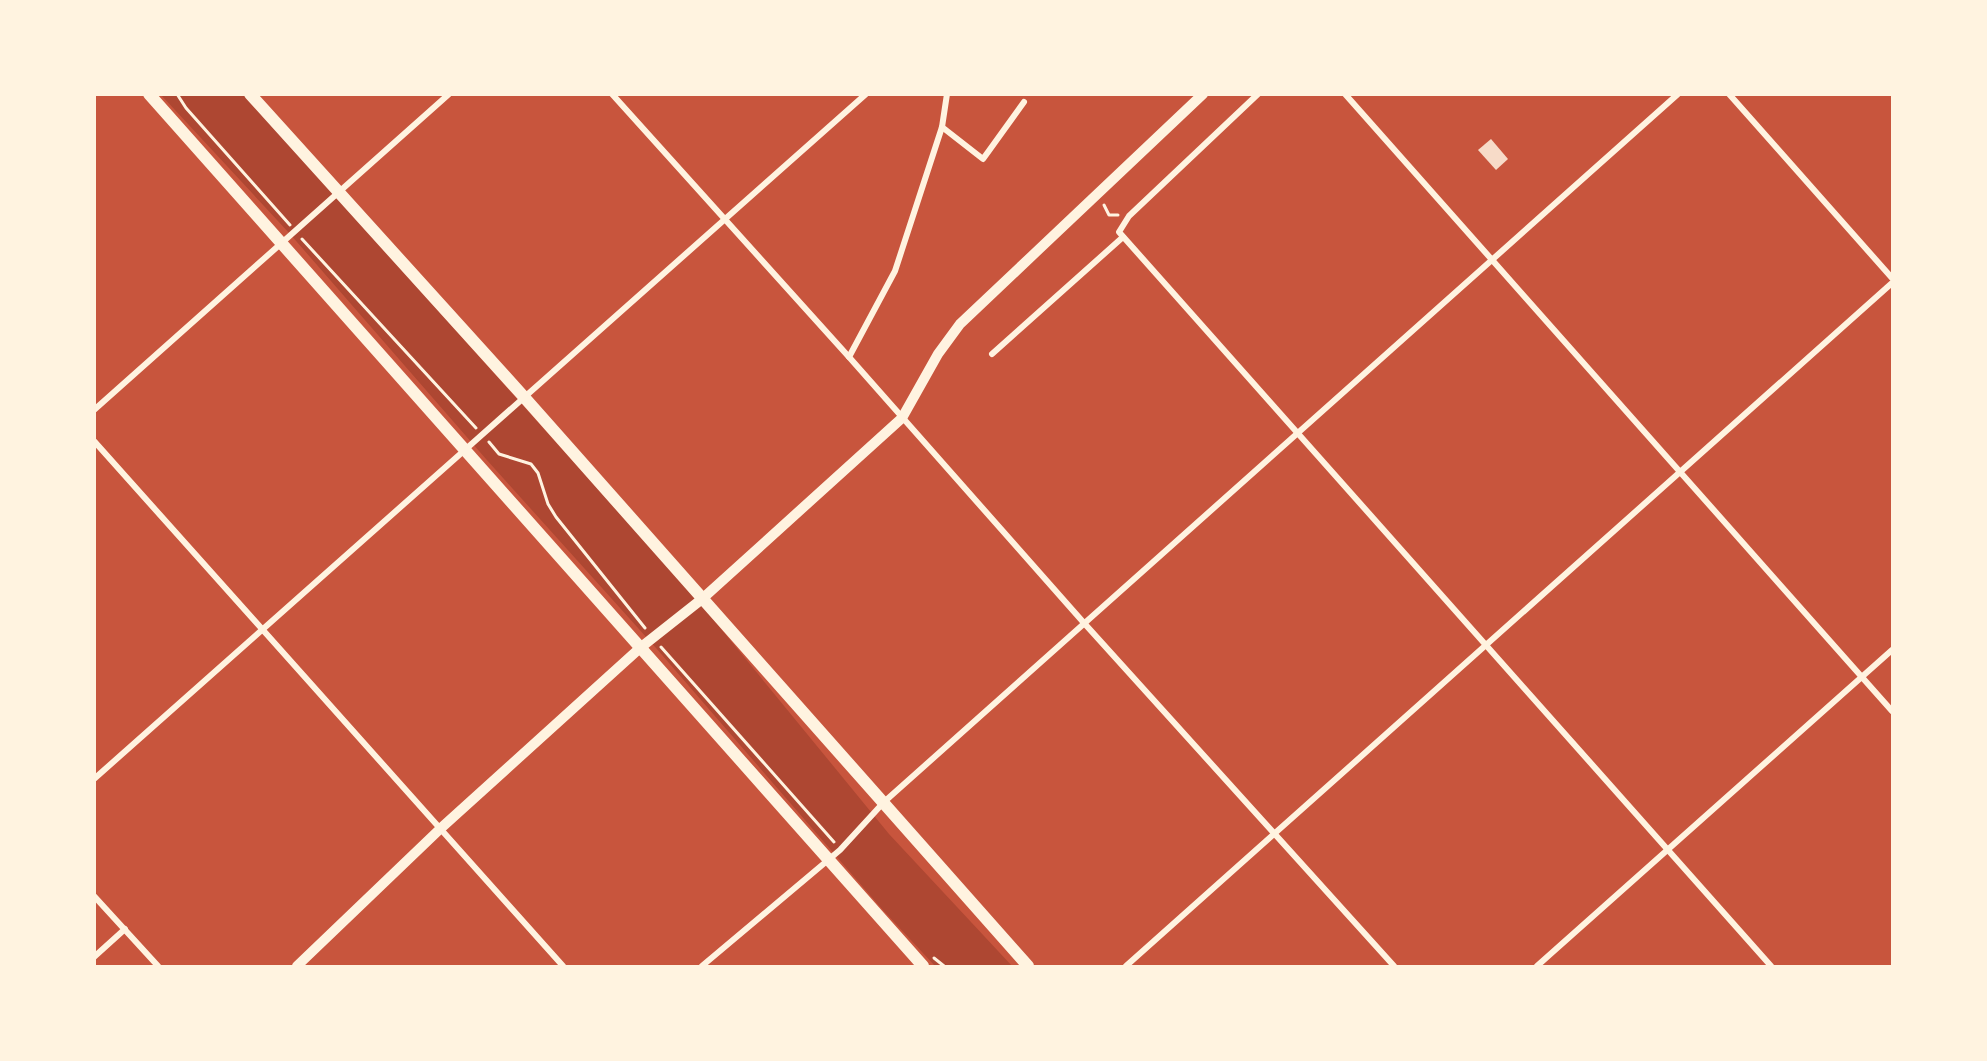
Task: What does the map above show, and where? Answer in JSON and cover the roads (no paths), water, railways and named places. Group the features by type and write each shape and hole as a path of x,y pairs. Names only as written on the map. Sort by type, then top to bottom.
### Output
{"main road":[{"path":"148,94 923,966"},
{"path":"250,94 524,397 1028,966"}],"street":[{"path":"94,410 449,94"},
{"path":"612,94 849,357 1084,624 1394,966"},
{"path":"94,779 866,94"},
{"path":"849,357 895,271 942,127 946,94"},
{"path":"297,966 440,829 640,648 702,599 902,417 938,354 960,324 1203,94"},
{"path":"992,354 1121,235 1129,216 1258,94"},
{"path":"1345,94 1893,711"},
{"path":"702,966 829,860 884,802 1678,94"},
{"path":"1729,94 1893,279"},
{"path":"942,127 983,159 1024,102"},
{"path":"1121,235 1771,966"},
{"path":"1126,966 1893,283"},
{"path":"94,441 563,966"},
{"path":"1537,966 1893,650"},
{"path":"94,896 158,966"},
{"path":"94,957 125,930"}]}
